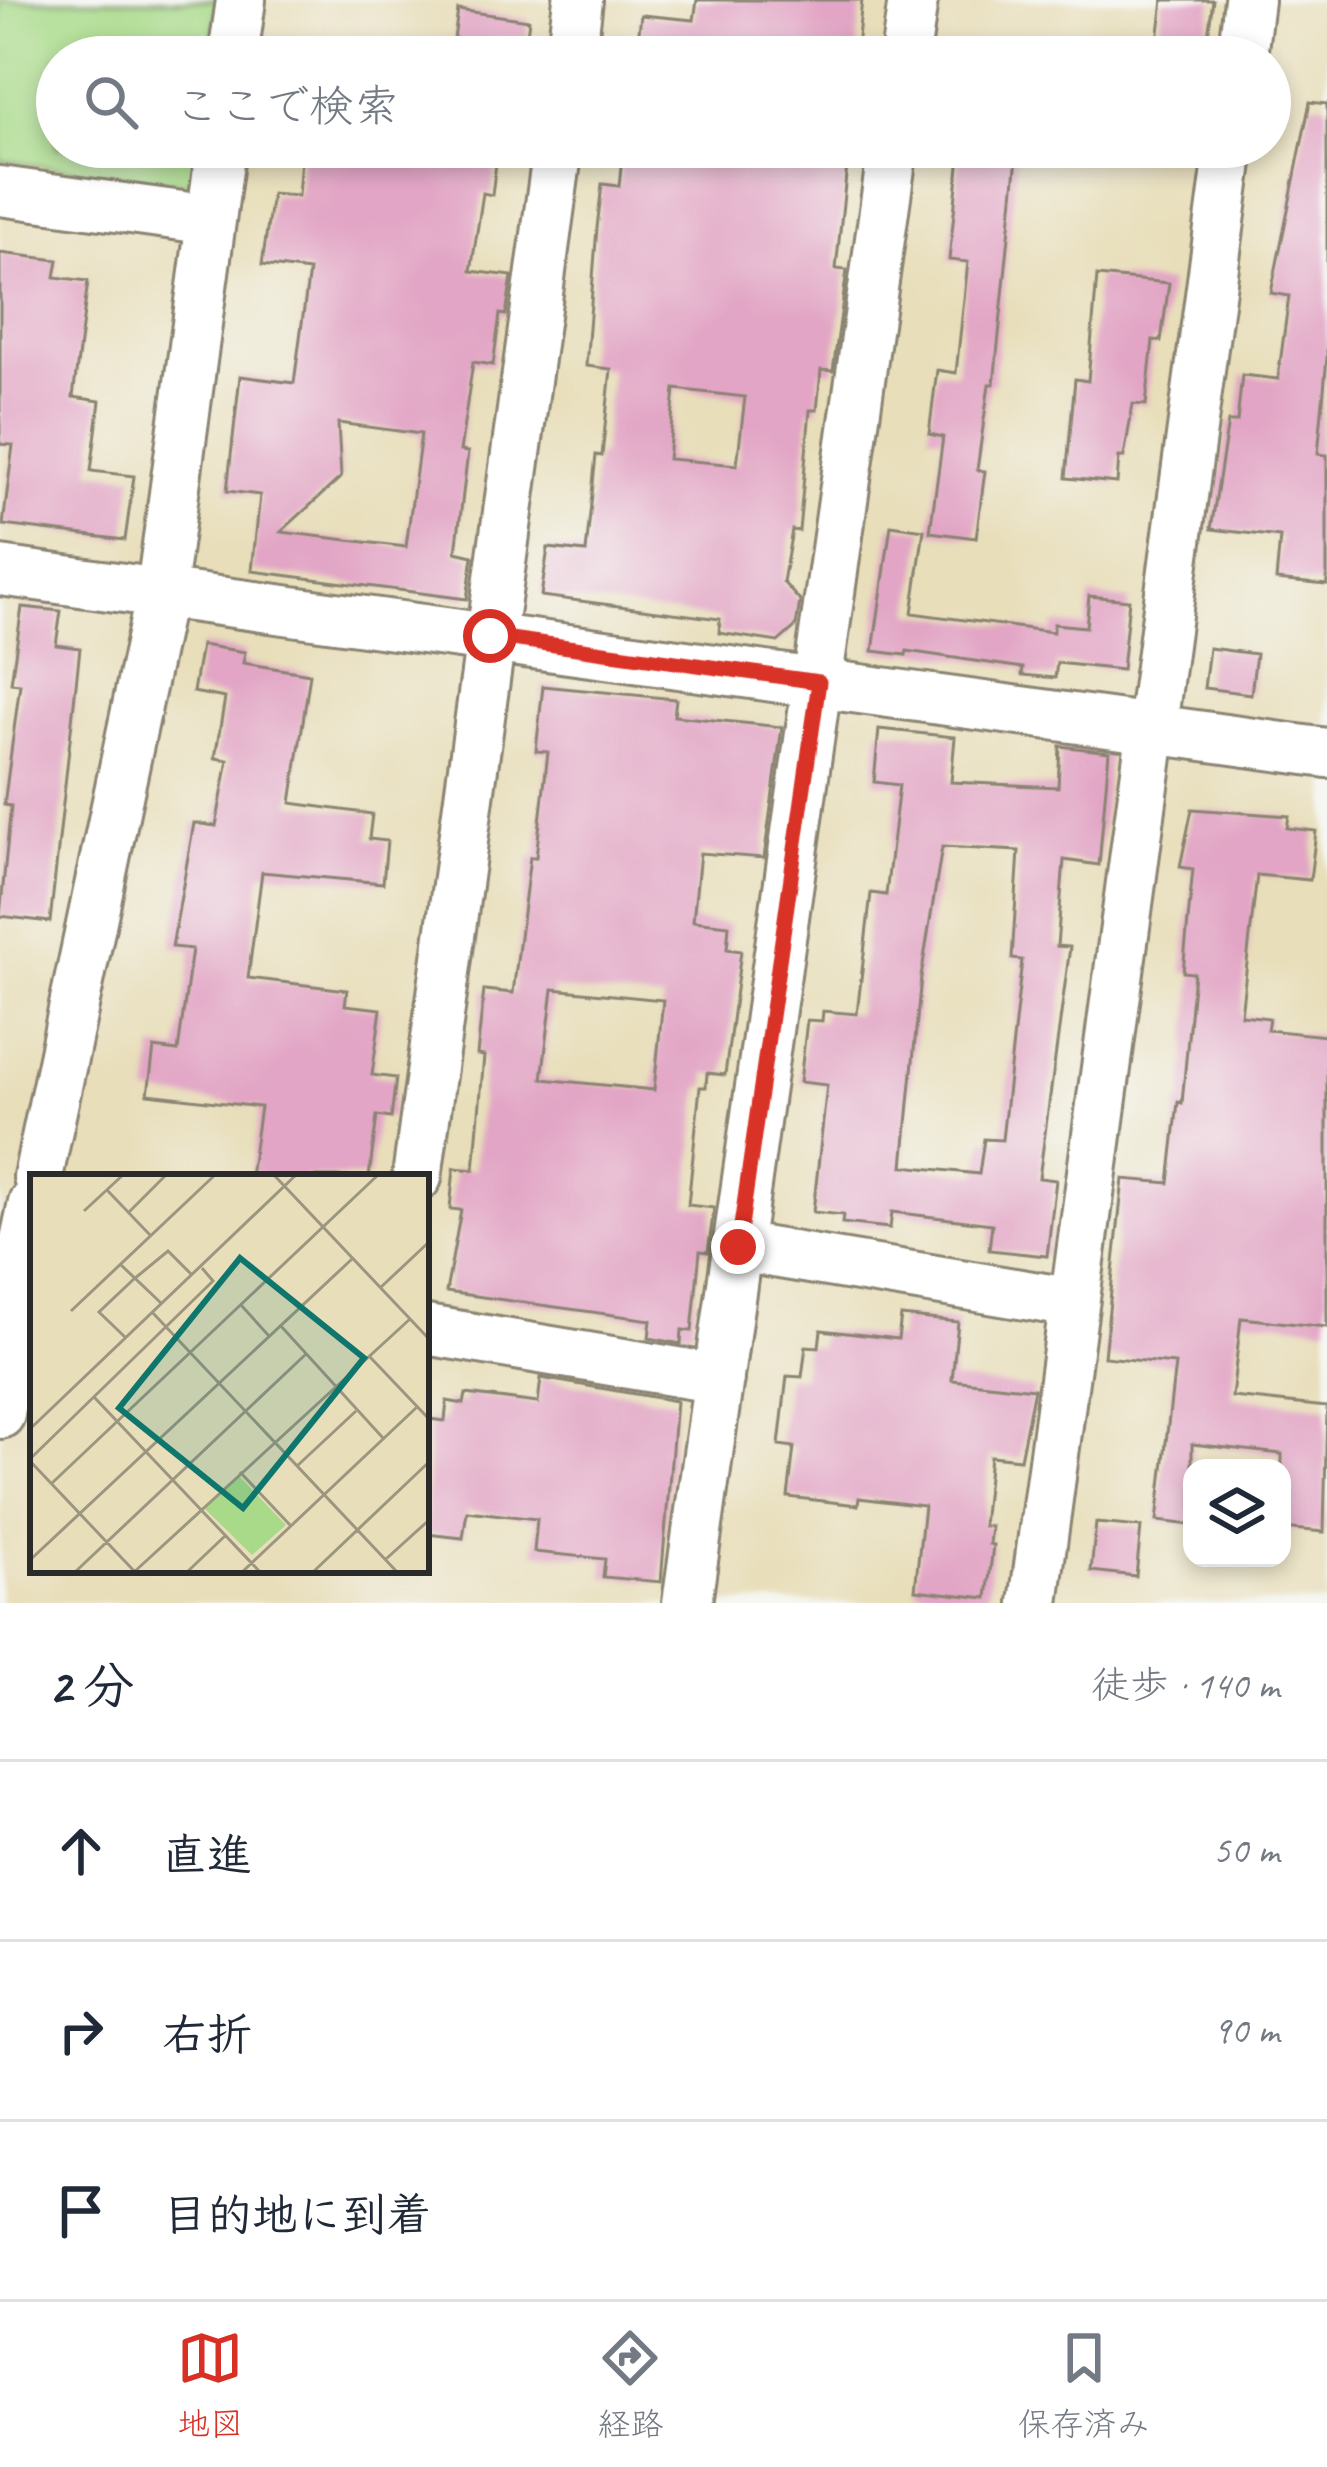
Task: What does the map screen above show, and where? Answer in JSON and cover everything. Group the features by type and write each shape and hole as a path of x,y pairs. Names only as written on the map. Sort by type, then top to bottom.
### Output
{"street":[{"path":"236,36 241,0"},
{"path":"574,36 578,0"},
{"path":"908,36 913,0"},
{"path":"1245,36 1249,0"},
{"path":"39,1174 160,590 218,168"},
{"path":"417,1174 555,168"},
{"path":"687,1603 889,168"},
{"path":"1034,1603 1227,168"},
{"path":"0,191 211,220"},
{"path":"0,571 1327,753"},
{"path":"0,1414 18,1263 30,1215"},
{"path":"738,1247 1074,1303"},
{"path":"429,1330 719,1378"}],"green space":[{"path":"0,0 217,0 213,36 36,36 36,165 0,161"},
{"path":"57,168 198,168 196,185"}],"building":[{"path":"697,0 862,0 858,36 638,36 641,15 694,20"},
{"path":"1163,0 1213,0 1208,36 1159,36"},
{"path":"458,10 529,20 527,36 454,36"},
{"path":"1310,102 1327,104 1327,358 1318,454 1327,455 1327,585 1276,580 1280,537 1211,529 1228,422 1237,422 1242,375 1278,379 1289,296 1271,293"},
{"path":"300,168 495,168 492,195 483,193 471,271 512,276 506,315 500,314 493,365 473,362 460,451 468,452 456,552 473,556 467,599 252,571 260,495 227,491 240,376 294,383 309,271 262,265 272,194 298,196","holes":["338,423 421,434 406,547 281,532 341,477"]},
{"path":"621,168 847,168 836,269 847,270 833,371 821,370 817,410 810,410 799,531 792,530 783,582 800,601 796,626 778,642 719,633 720,619 541,596 548,548 586,552 596,455 602,456 611,369 586,366 602,184 619,186","holes":["675,389 745,397 737,465 668,459"]},
{"path":"959,168 1016,168 994,384 989,384 977,470 985,471 976,538 930,532 943,437 929,434 937,370 956,373 968,262 949,260"},
{"path":"0,253 58,260 55,277 88,281 73,397 100,401 91,471 134,476 125,540 3,525 13,445 0,444"},
{"path":"1097,276 1169,283 1161,341 1153,340 1146,405 1133,404 1117,483 1066,478 1075,379 1088,381"},
{"path":"891,525 924,530 912,613 1053,632 1054,624 1086,627 1089,596 1129,600 1122,670 1057,663 1055,678 1022,675 1023,668 907,651 906,655 873,651"},
{"path":"22,607 61,611 56,645 80,648 50,922 0,916 11,806 4,805 20,684 11,683"},
{"path":"201,645 245,652 243,663 310,674 291,803 372,814 369,839 387,841 383,883 262,872 248,978 347,990 345,1005 381,1009 372,1075 396,1078 391,1118 377,1116 369,1174 250,1174 260,1107 148,1094 154,1048 178,1051 192,949 172,947 194,823 216,826 228,760 215,758 225,698 193,692"},
{"path":"1209,648 1256,654 1251,694 1204,688"},
{"path":"543,686 676,699 674,716 782,727 764,858 700,853 693,921 729,925 727,949 741,951 725,1075 707,1073 706,1087 700,1087 688,1205 714,1208 708,1252 700,1251 692,1331 682,1330 681,1344 649,1338 651,1320 446,1292 461,1210 450,1209 454,1168 474,1170 484,1056 477,1055 484,990 513,993 530,857 536,857 548,752 536,751","holes":["553,989 663,1000 654,1090 542,1079"]},
{"path":"879,729 955,737 951,782 1058,787 1060,746 1109,752 1099,865 1064,860 1057,946 1070,947 1039,1178 1056,1180 1047,1256 989,1250 992,1224 892,1212 890,1228 842,1223 843,1215 813,1212 827,1085 800,1082 807,1020 822,1021 823,1011 857,1014 871,893 886,895 899,785 874,782","holes":["942,847 1019,851 1012,959 1022,960 1002,1140 984,1139 979,1174 903,1166 921,977"]},
{"path":"1192,809 1289,816 1287,828 1316,831 1310,880 1257,875 1241,1015 1269,1018 1267,1030 1327,1036 1327,1327 1241,1318 1232,1397 1327,1407 1324,1532 1291,1529 1291,1459 1192,1444 1192,1459 1183,1459 1183,1524 1157,1521 1175,1364 1104,1357 1123,1179 1169,1183 1178,1102 1182,1103 1194,973 1183,972 1193,869 1180,867"},
{"path":"901,1316 958,1322 952,1380 1034,1389 1020,1459 990,1456 983,1526 991,1526 989,1544 993,1545 987,1598 915,1590 924,1506 859,1498 858,1505 788,1497 794,1447 779,1445 787,1376 802,1377 806,1346 819,1347 821,1330 898,1339"},
{"path":"541,1378 676,1401 661,1582 603,1577 605,1559 534,1552 537,1519 467,1511 463,1538 429,1534 429,1419 445,1421 447,1401 464,1404 466,1394 538,1403"},
{"path":"1096,1523 1141,1527 1136,1576 1091,1571"}],"route":[{"path":"490,636 819,682 738,1247"}]}
